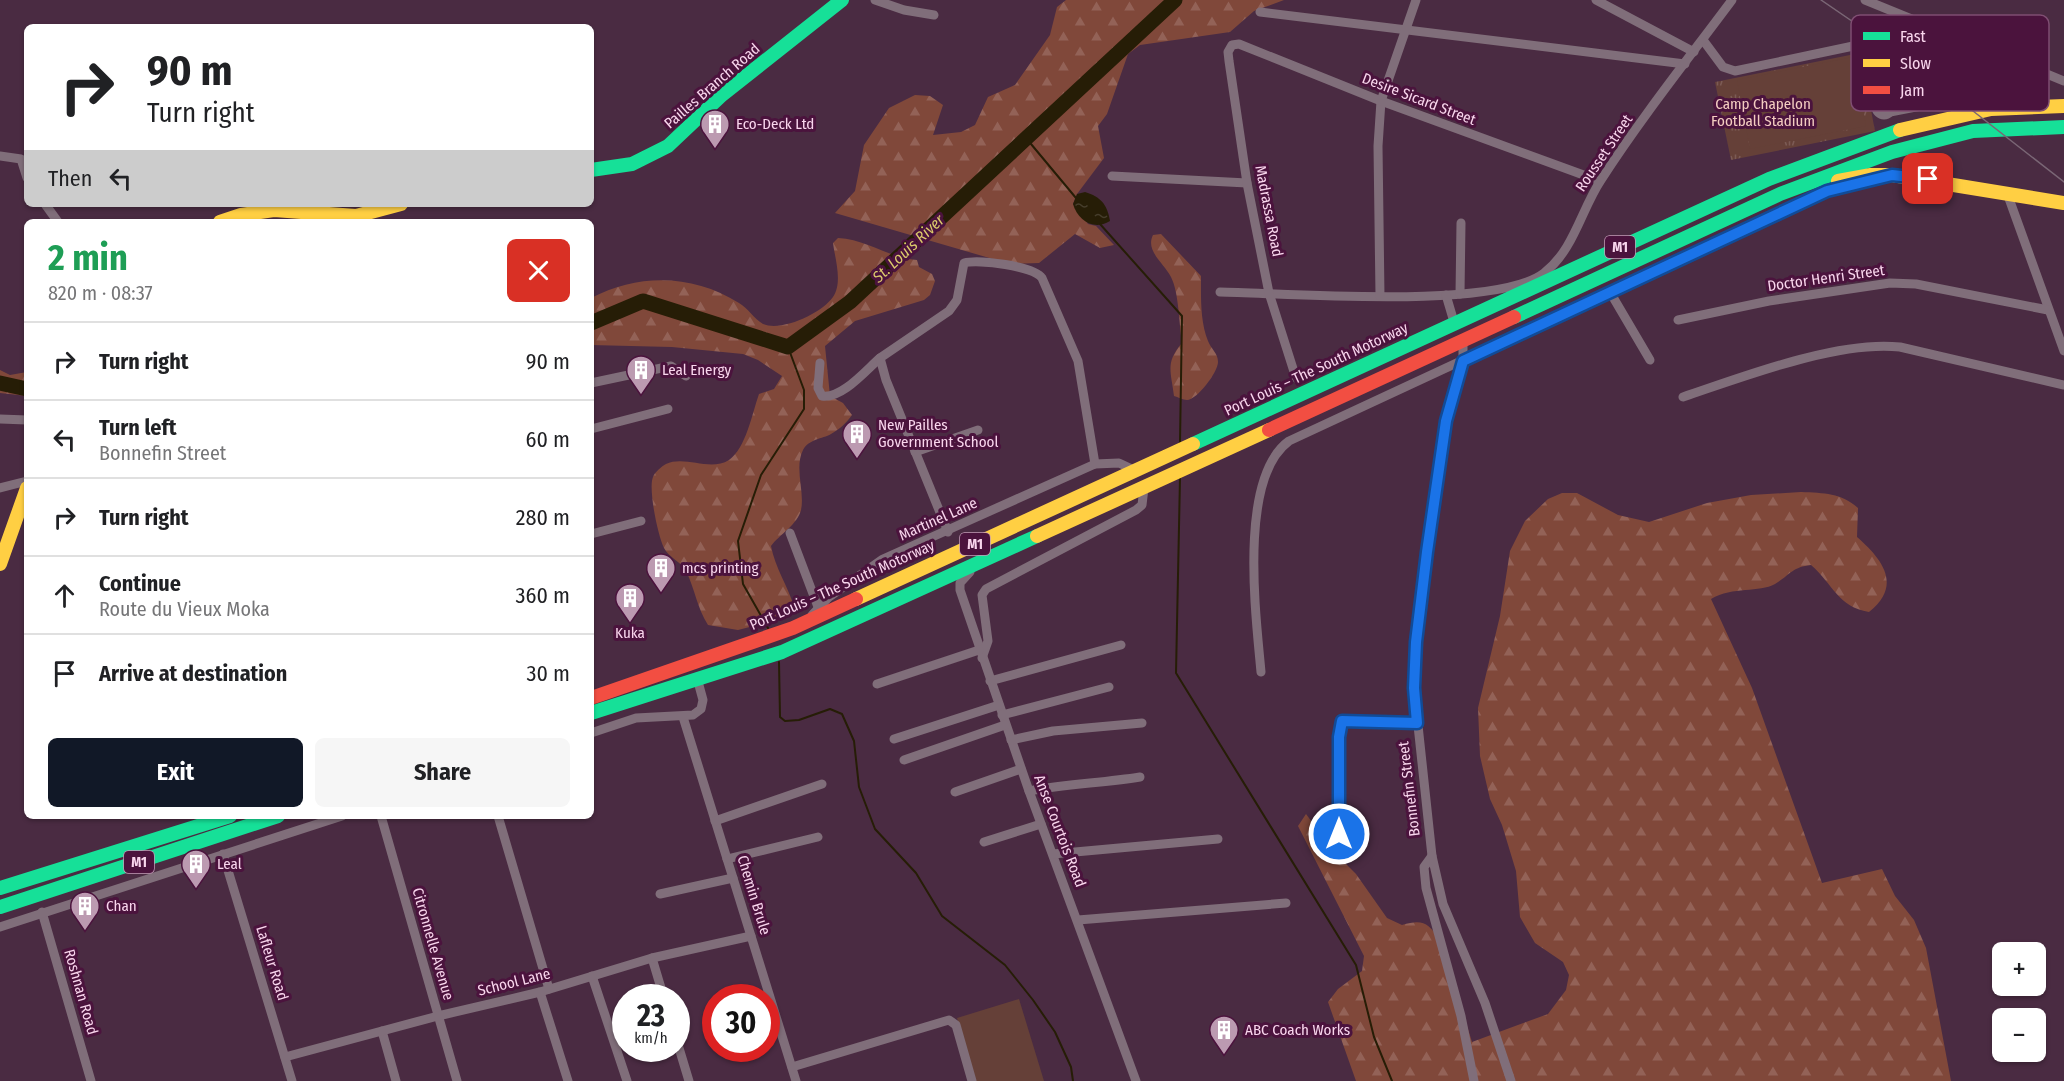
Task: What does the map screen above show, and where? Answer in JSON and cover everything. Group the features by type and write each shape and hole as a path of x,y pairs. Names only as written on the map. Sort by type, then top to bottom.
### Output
{"main road":[{"name":"Pailles Branch Road","path":"594,170 632,164 668,146 722,95 842,0"},
{"name":"Port Louis – The South Motorway","path":"2049,107 2064,106"},
{"name":"Port Louis – The South Motorway","path":"594,697 807,622 1768,179 1873,140 1982,111"},
{"name":"M1","path":"594,712 800,644 1780,194 1892,152 1973,131 2064,127"},
{"path":"1780,194 1864,176 1892,175 2064,203"},
{"path":"230,219 262,209 381,216 396,207"},
{"path":"0,564 4,546 22,516"},
{"name":"M1","path":"3,886 220,819"},
{"name":"M1","path":"0,907 269,819"}],"street":[{"path":"875,0 904,10 934,15"},
{"path":"1380,296 1378,146 1381,101 1416,0"},
{"path":"1596,0 1694,52"},
{"name":"Rousset Street","path":"1220,292 1380,296 1446,295 1496,291 1546,272 1565,249 1600,181 1732,0"},
{"path":"1865,0 1902,15"},
{"path":"1260,12 1686,64"},
{"path":"1703,40 1723,68 1735,71 1851,47"},
{"name":"Desire Sicard Street","path":"1229,48 1239,44 1381,101 1600,181"},
{"name":"Madrassa Road","path":"1229,48 1247,183 1269,292 1296,378"},
{"path":"2049,75 2064,81"},
{"path":"1878,111 1880,115 1895,111"},
{"path":"0,156 21,159 24,168"},
{"path":"1260,672 1252,565 1255,528 1265,477 1277,450 1289,441 1827,191 1892,175"},
{"path":"1112,176 1247,183"},
{"path":"2007,193 2064,351"},
{"path":"1460,294 1461,223"},
{"path":"820,363 818,388 822,396 826,397 841,390 880,358 949,311 957,300 964,263 982,261 1038,273 1078,361 1095,464 1119,464 1135,470"},
{"name":"Doctor Henri Street","path":"1678,320 1769,301 1890,283 1916,284 2048,309"},
{"path":"1610,292 1650,360"},
{"path":"1446,295 1454,322"},
{"name":"Bonnefin Street","path":"1463,341 1463,361 1446,421 1427,552 1416,642 1414,688 1432,856 1443,904 1485,1003 1511,1081"},
{"path":"1683,397 1776,366 1878,344 2064,385"},
{"path":"880,358 948,532"},
{"path":"594,382 671,366 686,376"},
{"path":"594,424 668,409"},
{"path":"0,419 24,420"},
{"path":"915,452 978,430"},
{"name":"Martinel Lane","path":"807,622 818,607 883,560 1095,464"},
{"path":"0,488 24,482"},
{"path":"877,684 981,654 988,641 982,595 986,589 1136,510 1143,500 1144,488"},
{"path":"594,533 641,521"},
{"path":"790,533 818,607"},
{"path":"960,591 960,583 965,576 997,555"},
{"path":"931,585 950,583 960,591"},
{"name":"Anse Courtois Road","path":"960,591 1021,769 1136,1081"},
{"path":"990,681 1122,645"},
{"path":"594,732 636,718 693,715 701,709 703,700 698,678"},
{"path":"904,760 1004,720 1109,687"},
{"path":"894,739 999,705"},
{"name":"Chemin Brule","path":"683,717 796,1081"},
{"path":"1339,834 1339,737 1342,721 1417,723"},
{"path":"1011,740 1053,731 1142,723"},
{"path":"955,792 1021,769"},
{"path":"1029,791 1071,783 1086,785 1140,777"},
{"path":"716,821 822,784"},
{"path":"0,927 333,819"},
{"name":"Citronnelle Avenue","path":"382,819 457,1081"},
{"path":"499,819 568,1081"},
{"path":"984,842 1041,824"},
{"path":"727,859 818,837"},
{"path":"1053,854 1218,839"},
{"name":"Lafleur Road","path":"223,854 292,1081"},
{"path":"1432,856 1424,867 1426,888 1455,993 1474,1081"},
{"path":"660,894 733,878"},
{"path":"1078,920 1286,903"},
{"name":"Roshnan Road","path":"42,912 91,1081"},
{"name":"School Lane","path":"285,1057 438,1016 545,991 652,958 751,936"},
{"path":"652,958 660,984"},
{"path":"592,976 627,1081"},
{"path":"792,1067 949,1020 956,1025 972,1081"},
{"path":"382,1031 396,1081"},
{"path":"683,1062 689,1081"}],"green space":[{"path":"1066,0 1284,0 1254,11 1230,32 1140,45 1128,54 1107,114 1098,126 1104,158 1077,194 1073,204 1088,224 1096,226 1114,245 1100,248 1075,234 1039,263 1010,264 835,213 855,191 864,145 889,108 915,95 930,96 943,105 933,135 961,132 975,125 988,97 1015,85 1050,35 1057,7"},
{"name":"Camp Chapelon Football Stadium","path":"1851,55 1851,111 1871,111 1875,131 1731,160 1715,82"},
{"name":"Camp Chapelon Football Stadium","path":"1851,57 1851,111 1863,111 1866,126 1750,149 1737,80"},
{"path":"1161,234 1201,276 1201,309 1204,326 1208,341 1218,359 1215,372 1206,385 1187,400 1174,396 1170,368 1173,356 1182,343 1174,284 1151,246 1153,235"},
{"path":"838,238 848,239 897,256 917,260 919,267 932,274 935,281 930,295 924,300 855,321 825,346 830,396 843,403 852,415 837,430 812,441 803,450 799,464 801,510 792,525 771,546 775,562 794,607 784,618 738,630 708,625 686,571 664,548 653,502 653,477 662,466 673,462 714,464 729,460 735,455 744,439 759,394 774,389 782,376 758,360 743,354 672,347 594,345 594,297 628,284 666,280 685,282 721,293 742,305 763,324 771,326 791,323 811,315 833,297 838,278 833,243"},
{"path":"0,370 10,375 24,373 24,396 0,393"},
{"path":"1801,492 1839,497 1858,508 1857,537 1881,563 1885,573 1887,582 1885,592 1879,602 1869,612 1850,605 1811,565 1795,570 1769,587 1728,592 1711,599 1752,688 1822,883 1882,869 1895,896 1914,920 1926,948 1951,1081 1356,1081 1328,1002 1338,989 1362,971 1364,956 1298,826 1306,814 1335,853 1356,874 1387,918 1402,925 1420,922 1436,934 1440,940 1472,1042 1548,1014 1566,990 1569,975 1563,962 1535,943 1520,917 1516,871 1502,825 1490,799 1480,756 1478,708 1500,616 1510,551 1525,521 1548,499 1562,493 1577,493 1618,515 1649,522 1707,503 1751,495"},
{"path":"1019,999 1044,1081 976,1081 957,1018"}],"water":[{"path":"1085,192 1102,202 1110,221 1098,225 1087,223 1079,215 1073,204 1077,194"}],"waterway":[{"name":"St. Louis River","path":"594,322 643,301 788,347 850,302 1175,0"},
{"path":"1026,138 1076,198"},
{"path":"1100,224 1182,316 1180,442"},
{"path":"768,628 743,584 738,541 761,475 804,409 804,390 788,347"},
{"path":"0,383 24,388"},
{"path":"1180,478 1176,673 1356,965 1374,1037 1392,1081"},
{"path":"779,662 780,717 785,721 799,720 830,709 842,714 854,741 859,787 875,829 916,873 942,916 1005,965 1033,1000 1055,1032 1071,1067 1073,1081"}],"tram line":[{"path":"1821,0 1851,21"},
{"path":"1973,111 2064,182"}],"traffic: fast":[{"path":"594,170 632,164 668,146 722,95 842,0"},
{"path":"1514,317 1780,194 1892,152 1973,131 2064,127"},
{"path":"1193,444 1769,179 1900,130"},
{"path":"594,712 782,652 1037,536"},
{"path":"0,888 220,819"},
{"path":"0,907 269,819"}],"traffic: slow":[{"path":"2049,107 2064,106"},
{"path":"1900,130 1982,111"},
{"path":"1838,181 1871,175 1892,175"},
{"path":"1892,175 2064,203"},
{"path":"229,219 274,210 356,216 390,207"},
{"path":"1037,536 1269,430"},
{"path":"856,599 1193,444"},
{"path":"0,564 24,496"}],"traffic: jam":[{"path":"1269,430 1514,317"},
{"path":"594,697 793,628 856,599"}],"place":[{"name":"Eco-Deck Ltd","path":"715,150"},
{"name":"Leal Energy","path":"641,396"},
{"name":"New Pailles Government School","path":"857,460"},
{"name":"mcs printing","path":"661,594"},
{"name":"Kuka","path":"630,624"},
{"name":"Leal","path":"196,890"},
{"name":"Chan","path":"85,932"},
{"name":"ABC Coach Works","path":"1224,1056"}],"route":[{"path":"1339,834 1339,737 1342,721 1417,723 1414,688 1416,642 1427,552 1446,421 1463,361 1827,191 1892,175 1928,179"}]}
